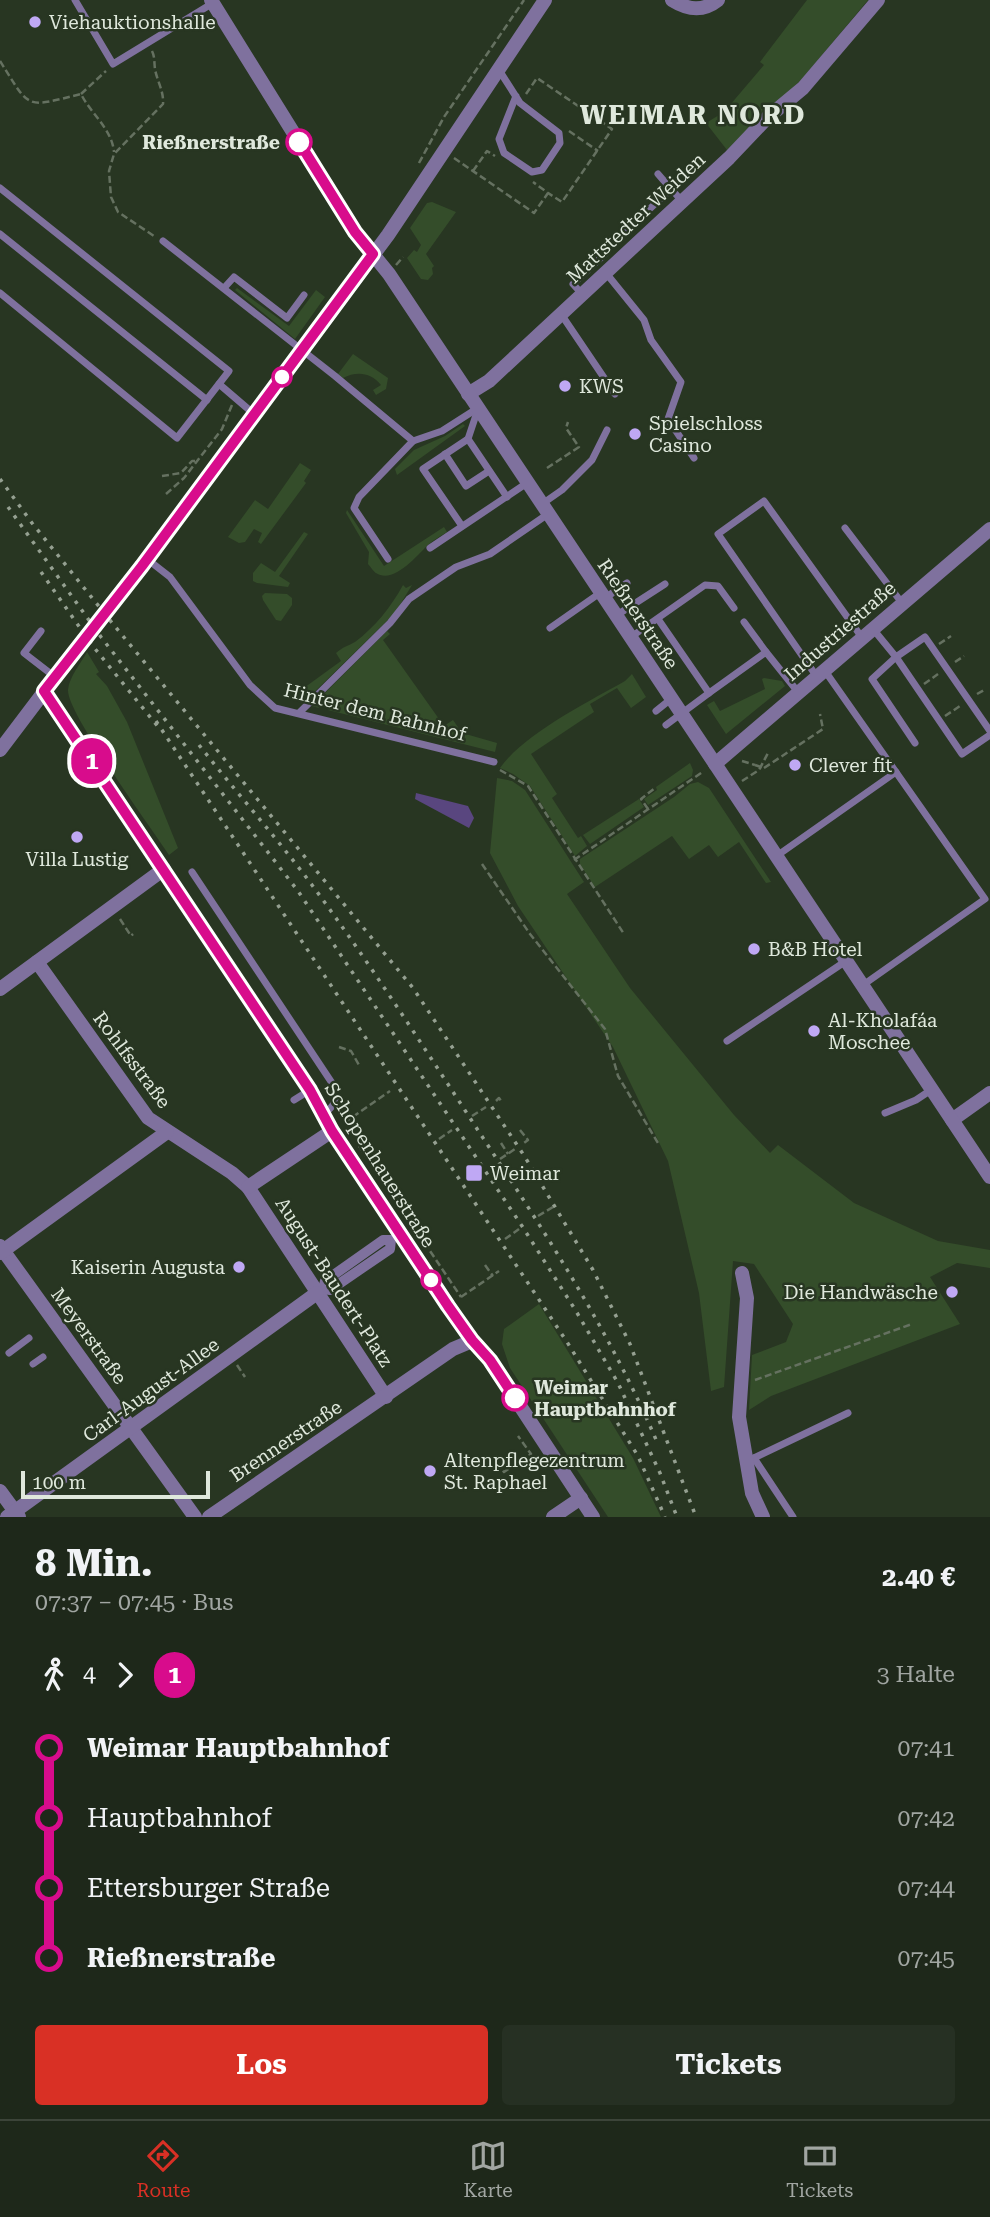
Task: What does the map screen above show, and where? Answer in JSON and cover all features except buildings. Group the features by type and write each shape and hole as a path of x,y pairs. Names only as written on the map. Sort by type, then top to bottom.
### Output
{"street":[{"path":"0,750 147,559 373,254 425,181 545,0"},
{"path":"672,0 691,9 704,8 718,0"},
{"name":"Mattstedter Weiden","path":"468,394 489,381 729,159 767,118 803,88 878,0"},
{"name":"Rießnerstraße","path":"212,1 355,232 389,274 990,1177"},
{"name":"Industriestraße","path":"715,764 990,529"},
{"name":"Schopenhauerstraße","path":"44,691 310,1090 332,1131 455,1302 472,1340 496,1369 593,1517"},
{"path":"0,989 164,869"},
{"name":"Rohlfsstraße","path":"37,962 148,1118 232,1173 248,1187"},
{"path":"952,1120 990,1093"},
{"name":"August-Baudert-Platz","path":"332,1131 248,1187 317,1293 386,1396 453,1349 472,1340"},
{"path":"1,1250 167,1132"},
{"path":"383,1240 391,1240 390,1249 330,1290 323,1289 325,1281 383,1240"},
{"name":"Meyerstraße","path":"1,1250 49,1324 131,1428 195,1517"},
{"path":"742,1273 747,1298 739,1417 751,1460 752,1493 763,1517"},
{"name":"Carl-August-Allee","path":"14,1515 317,1293"},
{"name":"Brennerstraße","path":"209,1517 386,1396"},
{"path":"0,1491 14,1515"},
{"path":"554,1517 581,1498"}],"lane":[{"path":"75,0 113,64 212,1"},
{"path":"498,69 518,99 559,133 560,143 542,170 532,172 504,153 501,146 499,139 518,99"},
{"path":"658,174 683,202"},
{"path":"0,188 229,371 177,438 0,293"},
{"path":"626,231 671,189"},
{"path":"0,234 207,400"},
{"path":"163,241 413,441"},
{"path":"582,294 573,284 607,252"},
{"path":"606,272 644,320 651,340 681,382 668,419 694,458"},
{"path":"224,288 233,276 287,318 304,295"},
{"path":"561,314 615,394"},
{"path":"219,384 254,414"},
{"path":"388,559 354,508 359,497 413,441 442,431 478,408"},
{"path":"462,526 423,469 468,439 478,408"},
{"path":"299,713 390,623 409,599 456,567 490,554 545,509 592,460 607,430"},
{"path":"468,439 507,497"},
{"path":"445,454 466,486 489,471"},
{"path":"429,548 527,483"},
{"path":"863,985 985,899 896,772 718,534 764,501 868,634 896,657 962,754 990,733 925,638 896,657 872,679 915,743"},
{"path":"845,528 902,603"},
{"name":"Hinter dem Bahnhof","path":"147,559 170,577 250,685 275,708 494,762"},
{"path":"550,628 627,583"},
{"path":"616,616 665,584"},
{"path":"631,638 705,585 718,586 734,608"},
{"path":"658,619 709,693"},
{"path":"744,622 799,693"},
{"path":"41,631 24,653 55,677"},
{"path":"666,725 766,652"},
{"path":"656,711 672,699"},
{"path":"778,855 896,772"},
{"path":"192,872 334,1086 334,1104 324,1114"},
{"path":"727,1041 847,961"},
{"path":"294,1100 310,1090"},
{"path":"885,1113 932,1090"},
{"path":"9,1353 29,1338"},
{"path":"33,1364 43,1357"},
{"path":"793,1517 751,1460 848,1413"}],"path":[{"path":"418,165 444,117 524,0"},
{"path":"114,154 163,104 154,55 147,43"},
{"path":"0,61 24,98 38,105 81,94 113,64"},
{"path":"518,99 537,78 612,129 562,202 532,182 542,170"},
{"path":"81,94 113,143 114,154 109,171 111,197 118,212 163,241"},
{"path":"560,143 569,131 598,150"},
{"path":"473,171 487,151 498,159"},
{"path":"454,158 534,213 548,192"},
{"path":"166,494 172,491 222,429 229,409 237,398"},
{"path":"547,468 579,447 566,428 568,422"},
{"path":"162,476 181,473 192,461 197,461"},
{"path":"742,761 764,768 823,729 820,714"},
{"path":"742,781 759,770 768,753"},
{"path":"494,762 498,769 528,786 624,934"},
{"path":"574,860 715,764"},
{"path":"648,809 641,799 655,788"},
{"path":"482,864 530,934 605,1029 618,1076 658,1143"},
{"path":"112,907 131,936 133,934"},
{"path":"339,1047 351,1051 359,1065"},
{"path":"332,1131 390,1091"},
{"path":"496,1101 499,1098 502,1102"},
{"path":"472,1116 481,1113 486,1107"},
{"path":"439,1139 446,1137 452,1130"},
{"path":"520,1130 528,1140 524,1143"},
{"path":"501,1143 508,1153"},
{"path":"358,1144 397,1198 455,1302 499,1271"},
{"path":"500,1159 515,1149"},
{"path":"466,1166 474,1177"},
{"path":"467,1182 480,1173"},
{"path":"538,1216 547,1214 553,1207"},
{"path":"505,1239 519,1230"},
{"path":"485,1265 493,1276"},
{"path":"742,1385 912,1324"},
{"path":"497,1462 504,1472 531,1454 516,1437 523,1433"}],"green space":[{"path":"807,0 868,0 802,79 727,150 706,123 724,112 764,65 760,62"},
{"path":"432,202 456,212 426,254 434,266 433,274 428,280 421,279 407,258 414,250 417,252 421,245 410,228 427,203"},
{"path":"237,288 289,326 316,290 325,297 295,339 235,290"},
{"path":"353,354 388,378 386,389 376,395 373,390 381,385 373,377 353,374 343,378 338,374"},
{"path":"463,424 465,426 397,475 395,469 414,450 445,436"},
{"path":"300,463 311,470 304,481 306,483 261,544 258,542 262,533 254,529 245,542 239,543 228,537 255,500 268,509"},
{"path":"347,510 384,566 444,527 447,532 430,543 398,572 383,576 375,573 368,564 369,552 346,513"},
{"path":"304,532 308,534 279,576 290,583 288,587 253,581 253,573 261,563 275,572"},
{"path":"403,585 406,588 412,585 395,613 303,703 292,698 297,697 297,693 341,661 336,653 369,630 388,609"},
{"path":"265,593 287,594 292,598 292,605 281,621 276,620 263,600"},
{"path":"387,631 390,634 383,640 444,726 453,720 462,733 497,743 495,752 328,710 328,704 321,702 319,708 312,706"},
{"path":"87,652 99,672 96,674 107,686 127,722 178,848 169,855 95,745 71,703 69,685"},
{"path":"632,674 646,697 631,708 617,688 590,704 594,712 531,754 557,794 552,798 578,838 581,836 587,846 575,856 530,786 500,768 540,731 625,681"},
{"path":"764,678 782,681 785,686 726,734 707,705 714,701 720,711 765,689"},
{"path":"690,763 692,776 648,805 644,799 657,790 656,787"},
{"path":"497,778 512,781 525,790 584,882 567,894 630,988 734,1115 770,1153 778,1145 854,1203 938,1241 990,1250 990,1268 957,1263 930,1277 960,1324 771,1396 749,1410 752,1355 786,1342 793,1324 754,1264 733,1261 724,1387 711,1391 699,1293 668,1161 613,1047 518,906 490,853"},
{"path":"698,782 709,788 771,882 766,883 739,842 718,857 709,845 689,859 672,836 595,887 580,864 580,859 690,784"},
{"path":"639,799 644,807 590,844 583,835"},
{"path":"539,1304 633,1458 661,1517 608,1517 510,1368 502,1344 504,1329"}],"shaded area":[{"path":"416,793 468,806 474,818 469,828 415,799"}],"railway":[{"path":"0,479 113,624 413,988 525,1157 593,1270 630,1344 696,1517"},
{"path":"8,507 101,637 298,891 522,1226 618,1383 660,1473 677,1517"},
{"path":"41,572 92,645 159,728"},
{"path":"156,721 567,1342 638,1456 665,1517"},
{"path":"199,745 312,885 423,1046 579,1289 620,1364 657,1442"}],"bus line":[{"name":"1","path":"299,142 355,232 373,254 142,566 44,691 310,1090 332,1131 414,1255 515,1398"}],"place":[{"name":"Viehauktionshalle","path":"35,22"},
{"name":"Rießnerstraße","path":"299,142"},
{"name":"KWS","path":"565,386"},
{"name":"Spielschloss Casino","path":"635,434"},
{"name":"Clever fit","path":"795,765"},
{"name":"Villa Lustig","path":"77,837"},
{"name":"B&B Hotel","path":"754,949"},
{"name":"Al-Kholafa´a Moschee","path":"814,1031"},
{"name":"Weimar","path":"474,1173"},
{"name":"Kaiserin Augusta","path":"239,1267"},
{"name":"Die Handwäsche","path":"952,1292"},
{"name":"Weimar Hauptbahnhof","path":"515,1398"},
{"name":"Altenpflegezentrum St. Raphael","path":"430,1471"}],"district":[{"name":"WEIMAR NORD","path":"693,115"}]}
